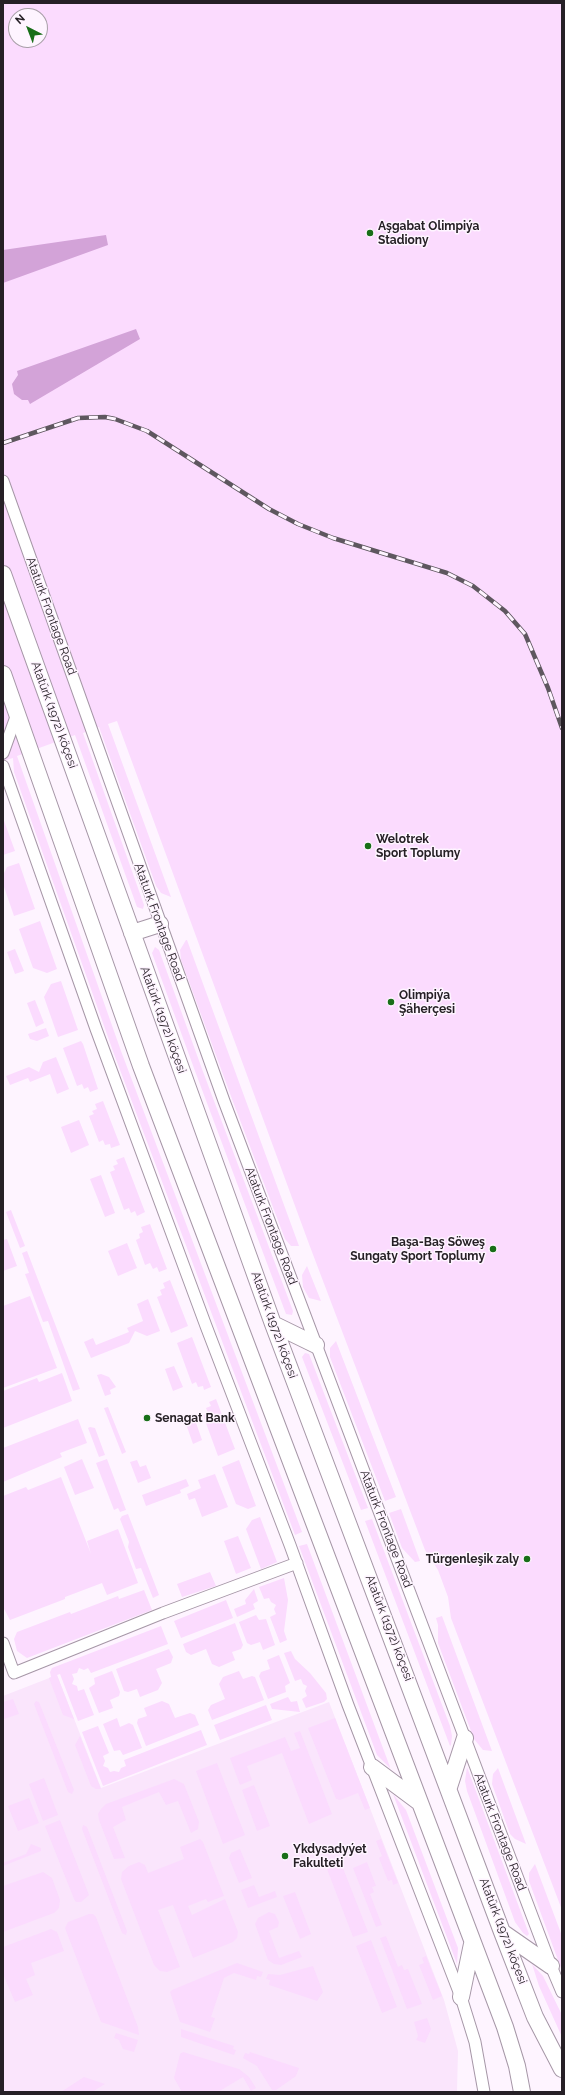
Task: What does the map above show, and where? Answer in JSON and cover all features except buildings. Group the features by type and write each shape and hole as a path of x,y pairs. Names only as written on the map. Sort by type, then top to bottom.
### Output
{"main road":[{"name":"Atatürk (1972) köçesi","path":"3,574 273,1324 449,1787 502,1932 535,2017 562,2069"},
{"path":"3,674 141,1066 504,2027 517,2066 522,2092"},
{"path":"132,934 160,924"},
{"path":"273,1324 316,1345"},
{"path":"449,1787 465,1738"},
{"path":"372,1768 419,1802"},
{"path":"502,1932 551,1966"},
{"path":"461,1997 472,1944"}],"street":[{"name":"Ataturk Frontage Road","path":"3,481 224,1101 551,1966"},
{"path":"3,753 17,714"},
{"path":"3,766 96,1029 372,1768 461,1997 475,2042 484,2092"},
{"path":"3,1643 14,1673 163,1613 296,1563"},
{"path":"551,1966 562,1992"}],"shaded area":[{"name":"Olimpiýa Şäherçesi","path":"3,3 562,3 562,1910 451,1618 448,1597 438,1570 425,1550 309,1244 117,721 108,724 171,897 161,893 156,886 99,727 83,733 144,905 143,909 137,907 75,735 17,756 121,1051 302,1532 295,1535 114,1054 14,772 13,758 3,761"},
{"path":"106,235 108,245 3,283 3,250"},
{"path":"136,329 140,339 30,404 28,400 22,400 14,394 12,384 18,375 17,371"},
{"path":"3,818 15,851 3,855"},
{"path":"19,863 35,909 14,916 3,884 3,875 7,867"},
{"path":"40,921 57,969 47,973 33,968 19,929"},
{"path":"186,940 299,1246 291,1246 285,1239 232,1099 181,960 180,950"},
{"path":"155,947 159,950 293,1311 292,1315 286,1314 195,1071 152,953"},
{"path":"15,949 24,971 15,974 7,952"},
{"path":"61,981 78,1030 58,1037 44,997 51,984"},
{"path":"35,1000 44,1023 36,1027 27,1003"},
{"path":"46,1028 49,1036 37,1041 30,1039 28,1034"},
{"path":"81,1041 98,1089 90,1092 88,1087 84,1089 82,1084 77,1086 63,1048"},
{"path":"56,1057 69,1089 57,1094 50,1074 30,1082 28,1078 10,1085 6,1076 29,1067 39,1072 43,1062"},
{"path":"103,1101 120,1145 111,1148 110,1144 105,1145 103,1140 99,1142 89,1116 94,1114 92,1111 97,1109 95,1104"},
{"path":"79,1120 89,1145 71,1153 61,1127"},
{"path":"124,1157 145,1212 137,1216 135,1211 131,1213 129,1208 124,1210 110,1172 115,1170 113,1166 118,1164 116,1160"},
{"path":"101,1175 115,1213 105,1217 90,1179"},
{"path":"11,1210 25,1246 20,1248 6,1212"},
{"path":"150,1224 167,1269 159,1272 157,1267 153,1269 150,1263 145,1265 136,1240 140,1238 139,1234 143,1232 141,1227"},
{"path":"7,1239 17,1266 3,1271 3,1240"},
{"path":"127,1243 137,1268 118,1276 108,1251"},
{"path":"27,1251 80,1389 73,1391 48,1321 43,1322 25,1274 29,1273 22,1253"},
{"path":"307,1266 321,1301 309,1298 303,1287 302,1275"},
{"path":"170,1280 188,1326 171,1333 157,1297 162,1295 160,1290 165,1288 163,1283"},
{"path":"30,1296 57,1368 3,1388 3,1306"},
{"path":"148,1299 160,1331 147,1336 135,1331 129,1343 91,1358 84,1342 93,1338 96,1345 129,1332 127,1328 143,1321 137,1304"},
{"path":"192,1337 211,1387 204,1390 203,1386 198,1387 196,1382 192,1384 177,1343"},
{"path":"336,1341 396,1497 385,1501 330,1357 330,1348"},
{"path":"305,1353 309,1354 368,1508 361,1510 302,1357"},
{"path":"174,1366 183,1387 173,1391 165,1369"},
{"path":"62,1373 72,1401 3,1428 3,1391 37,1378 39,1382"},
{"path":"101,1374 109,1377 116,1387 110,1390 111,1394 105,1396 97,1375"},
{"path":"216,1399 235,1449 218,1456 203,1415 208,1413 206,1408 211,1406 209,1402"},
{"path":"108,1407 126,1452 122,1454 104,1408"},
{"path":"194,1417 202,1440 193,1444 185,1421"},
{"path":"78,1419 87,1443 60,1453 62,1457 3,1482 3,1448"},
{"path":"88,1428 95,1428 105,1455 99,1457"},
{"path":"82,1459 94,1488 75,1495 64,1467"},
{"path":"107,1459 126,1510 120,1512 118,1508 114,1510 96,1463"},
{"path":"137,1460 140,1467 146,1465 151,1478 138,1483 130,1462"},
{"path":"239,1460 256,1506 248,1509 236,1504 222,1467"},
{"path":"215,1474 228,1507 202,1517 195,1498 189,1500 187,1494 201,1488 198,1480"},
{"path":"61,1477 91,1554 87,1541 118,1529 138,1583 107,1595 102,1583 10,1620 3,1607 3,1496 26,1487 28,1490"},
{"path":"186,1479 189,1486 180,1490 181,1493 146,1506 142,1495"},
{"path":"401,1509 420,1561 415,1562 402,1548 389,1513"},
{"path":"128,1514 159,1595 153,1598 141,1568 136,1569 128,1547 129,1542 120,1519 122,1516"},
{"path":"260,1517 277,1562 261,1569 246,1529 252,1520"},
{"path":"372,1519 450,1726 452,1736 450,1746 365,1521"},
{"path":"238,1536 251,1568 236,1574 224,1541"},
{"path":"307,1544 390,1768 377,1755 299,1546"},
{"path":"210,1572 216,1586 182,1597 177,1584"},
{"path":"284,1578 288,1600 284,1631 287,1640 280,1643 270,1617 276,1614 274,1609 276,1605 271,1602 269,1598 264,1599 259,1587"},
{"path":"254,1589 258,1601 253,1604 255,1609 237,1617 234,1609 246,1604 245,1600"},
{"path":"144,1590 152,1610 27,1658 17,1651 14,1639 17,1632 118,1596 119,1599"},
{"path":"226,1600 233,1618 181,1638 174,1621"},
{"path":"256,1615 259,1620 266,1619 275,1645 263,1650 260,1642 251,1645 247,1643 239,1622"},
{"path":"442,1616 492,1751 483,1750 474,1739 438,1643 438,1625 436,1618"},
{"path":"235,1623 243,1645 241,1649 232,1652 235,1660 219,1667 212,1664 206,1649 191,1655 186,1652 183,1644"},
{"path":"161,1626 168,1644 91,1673 88,1668 84,1670 79,1668 77,1673 72,1674 74,1679 72,1684 77,1686 78,1691 84,1689 94,1715 78,1721 60,1674 57,1675 74,1719 63,1715 49,1678 51,1677 50,1672 52,1668"},
{"path":"169,1649 173,1657 171,1663 156,1669 162,1683 158,1690 140,1697 137,1689 128,1692 124,1691 116,1669"},
{"path":"291,1651 295,1659 310,1673 326,1693 327,1699 324,1702 306,1708 302,1699 307,1696 305,1691 307,1686 303,1684 301,1679 295,1681 284,1653"},
{"path":"279,1655 290,1683 285,1686 286,1692 268,1699 259,1676 261,1672 270,1669 267,1660"},
{"path":"112,1671 120,1692 119,1696 110,1700 113,1708 99,1713 89,1688 95,1684 94,1678"},
{"path":"239,1671 243,1679 252,1676 255,1677 264,1700 212,1720 208,1710 211,1705 225,1699 219,1684 223,1677"},
{"path":"57,1675 101,1788 329,1702 444,2000 458,2051 457,2092 3,2092 3,1696"},
{"path":"288,1697 291,1702 297,1701 300,1712 272,1709 270,1704"},
{"path":"13,1699 19,1714 4,1719 3,1702"},
{"path":"36,1701 39,1702 74,1790 72,1794 68,1792 34,1704"},
{"path":"162,1701 169,1704 175,1718 190,1713 195,1715 199,1725 146,1746 137,1723 138,1719 147,1716 144,1708"},
{"path":"266,1705 272,1720 220,1740 214,1725"},
{"path":"117,1718 120,1727 129,1723 133,1725 142,1748 123,1755 120,1750 114,1751 103,1724"},
{"path":"335,1718 370,1808 365,1810 358,1793 340,1800 336,1799 308,1728"},
{"path":"98,1726 109,1753 103,1756 105,1761 103,1766 108,1768 110,1772 119,1772 121,1768 126,1766 124,1760 201,1730 207,1745 103,1786 82,1732"},
{"path":"300,1731 332,1814 309,1824 282,1753 247,1766 252,1780 240,1785 230,1758 285,1737 291,1751 300,1748 294,1733"},
{"path":"80,1736 101,1789 96,1789 91,1786 75,1745"},
{"path":"217,1763 245,1835 223,1844 196,1771"},
{"path":"467,1767 529,1934 527,1936 515,1922 467,1791 465,1781"},
{"path":"498,1768 526,1844 515,1839 510,1834 492,1784 493,1774"},
{"path":"44,1778 58,1815 43,1821 29,1784"},
{"path":"174,1779 184,1784 199,1822 198,1829 191,1833 178,1801 166,1805 159,1792 122,1807 126,1820 113,1827 125,1858 114,1859 99,1820 98,1814 101,1809 106,1804"},
{"path":"254,1785 270,1826 257,1831 242,1790"},
{"path":"393,1794 406,1810 458,1948 457,1964"},
{"path":"29,1798 39,1823 18,1831 8,1806"},
{"path":"60,1820 89,1895 81,1902 76,1902 74,1899 45,1826"},
{"path":"83,1825 87,1827 127,1931 126,1935 122,1933 82,1829"},
{"path":"200,1839 203,1842 224,1896 208,1902 206,1899 188,1906 192,1915 225,1899 238,1932 237,1938 233,1942 193,1958 173,1905 158,1910 180,1967 167,1972 160,1971 154,1965 121,1879 122,1872 129,1866 139,1862 145,1865 148,1873 184,1859 180,1847"},
{"path":"381,1839 398,1883 393,1885 392,1880 388,1881 379,1858 382,1856 376,1841"},
{"path":"31,1844 41,1848 41,1851 3,1866 3,1863 26,1854"},
{"path":"240,1849 252,1878 239,1883 229,1858 231,1853"},
{"path":"367,1862 376,1886 372,1887 374,1892 370,1894 382,1925 376,1927 353,1868"},
{"path":"341,1863 368,1932 353,1937 327,1869"},
{"path":"535,1864 562,1936 562,1971 529,1881 529,1873"},
{"path":"43,1872 52,1878 60,1900 59,1908 54,1913 3,1932 3,1886"},
{"path":"254,1885 259,1897 275,1891 277,1897 248,1908 241,1890"},
{"path":"295,1892 311,1934 300,1939 283,1896"},
{"path":"269,1912 275,1914 279,1922 278,1927 269,1931 279,1958 299,1951 302,1957 281,1965 274,1964 268,1960 255,1924 258,1918"},
{"path":"89,1914 93,1914 96,1917 138,2027 139,2035 101,2022 65,1928 68,1922"},
{"path":"51,1929 57,1932 64,1951 31,1963 35,1975 26,1979 33,1995 15,2002 3,1974 3,1947"},
{"path":"386,1936 398,1967 402,1965 404,1970 408,1969 422,2004 407,2009 380,1938"},
{"path":"371,1940 397,2007 382,2013 356,1946"},
{"path":"426,1956 442,1996 433,2000 419,1965 424,1963 422,1958"},
{"path":"237,1963 263,1972 261,1977 257,1976 256,1980 234,1973 224,1978 211,2017 215,2018 210,2032 180,2022 170,1992"},
{"path":"532,1964 543,1976 562,2015 562,2037 539,1986"},
{"path":"313,1966 323,1992 317,2001 269,1985 270,1980 266,1979 268,1974 280,1975"},
{"path":"427,2018 431,2029 425,2043 416,2040 418,2036 414,2022"},
{"path":"181,2029 234,2046 233,2049 236,2050 234,2055 181,2037"},
{"path":"116,2033 138,2040 134,2052 123,2049 119,2040 114,2038"},
{"path":"183,2052 239,2069 249,2077 256,2088 251,2091 243,2077 218,2092 182,2092 174,2078 180,2054"},
{"path":"250,2052 299,2068 296,2076 276,2090 272,2090 257,2066 243,2058 245,2053 249,2054"},
{"path":"84,2077 105,2084 92,2092 61,2092"}],"railway":[{"path":"3,443 78,418 105,417 115,419 147,431 269,509 298,524 333,538 447,573 473,586 505,611 525,634 548,688 562,728"}],"place":[{"name":"Aşgabat Olimpiýa Stadiony","path":"370,233"},
{"name":"Welotrek Sport Toplumy","path":"368,846"},
{"name":"Olimpiýa Şäherçesi","path":"391,1002"},
{"name":"Başa-Baş Söweş Sungaty Sport Toplumy","path":"493,1249"},
{"name":"Senagat Bank","path":"147,1418"},
{"name":"Türgenleşik zaly","path":"527,1559"},
{"name":"Ykdysadyýet Fakulteti","path":"285,1856"}]}
